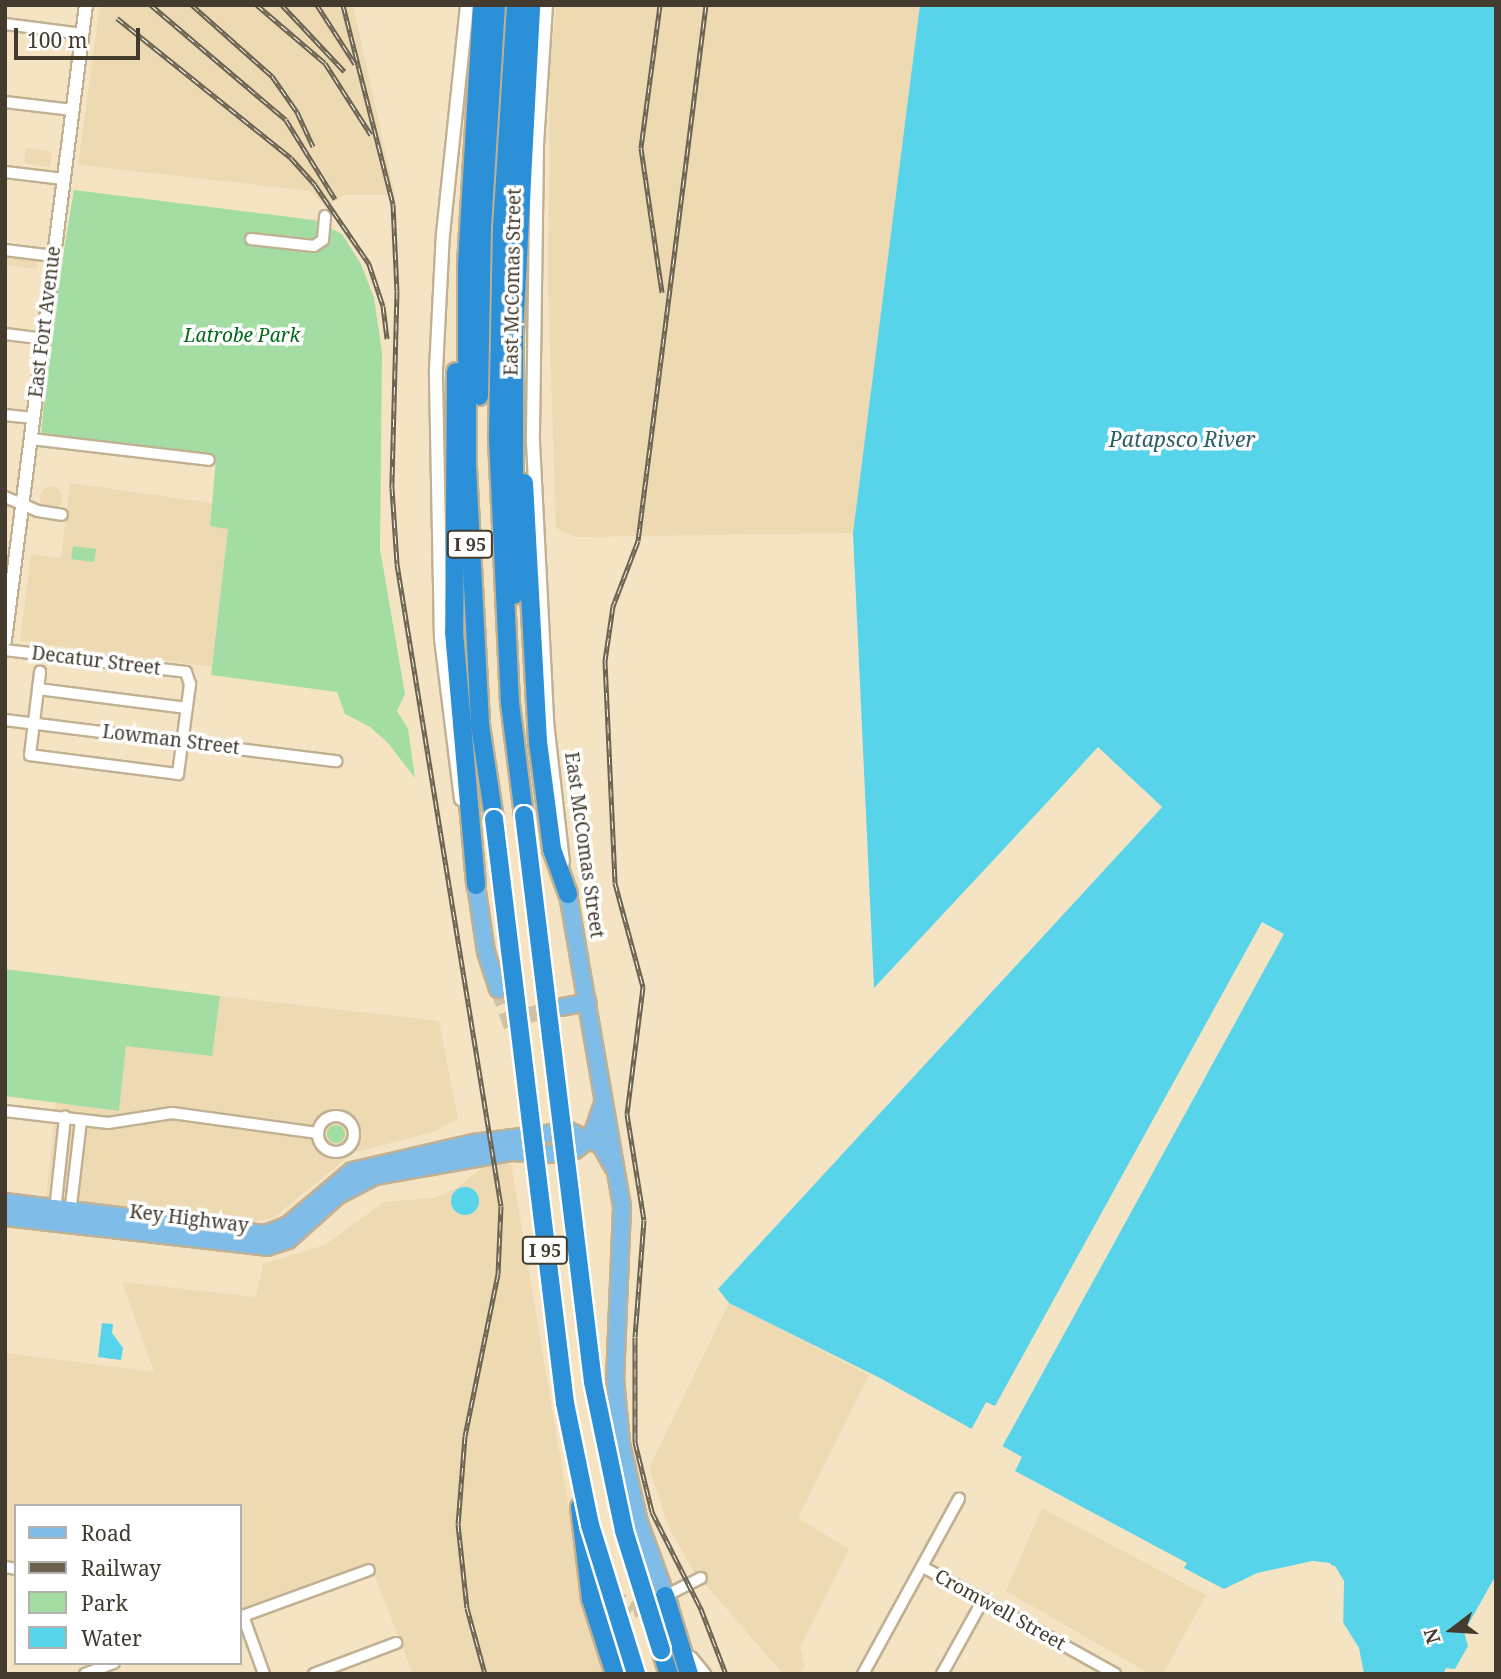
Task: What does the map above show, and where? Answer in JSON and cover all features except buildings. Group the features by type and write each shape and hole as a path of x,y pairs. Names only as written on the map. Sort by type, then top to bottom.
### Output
{"highway":[{"name":"I 95","path":"482,5 467,267 471,580 480,725 494,819 565,1403 598,1554 636,1674"},
{"name":"I 95","path":"494,819 479,386 483,214 496,5"},
{"name":"I 95","path":"516,5 502,226 498,439 509,682 593,1382 624,1531 669,1674"},
{"name":"I 95","path":"524,815 513,544 517,269 531,5"},
{"path":"467,267 454,399 453,596 476,885"},
{"path":"517,269 536,720 552,849 568,894"},
{"path":"578,1496 591,1599 615,1674"},
{"path":"662,1599 690,1666"}],"main road":[{"path":"476,885 488,962 498,989"},
{"name":"East McComas Street","path":"568,894 618,1182 623,1244 616,1338 617,1412 636,1512 662,1599"},
{"path":"562,1006 587,1002"},
{"path":"604,1091 602,1115 592,1138 608,1154 618,1182"},
{"name":"Key Highway","path":"5,1217 62,1217 265,1234 288,1225 333,1183 368,1165 554,1131 592,1138"},
{"name":"Key Highway","path":"5,1202 62,1217 267,1247 296,1235 337,1196 375,1176 511,1152 563,1153 592,1138"},
{"path":"690,1666 698,1674"}],"street":[{"name":"East Fort Avenue","path":"5,640 9,573 23,503 86,5"},
{"path":"467,5 439,301 437,527 445,682 476,885"},
{"name":"East McComas Street","path":"546,5 534,242 534,481 550,761 568,894"},
{"path":"5,24 82,34"},
{"path":"5,102 73,110"},
{"path":"5,172 64,179"},
{"path":"251,239 319,244 326,216"},
{"path":"5,250 54,256"},
{"path":"5,334 43,339"},
{"path":"5,415 33,418"},
{"path":"31,439 209,460"},
{"path":"5,496 38,511 62,515"},
{"name":"Decatur Street","path":"5,650 186,673 190,684 187,708"},
{"path":"38,689 187,708 178,774 30,755 34,723 38,689 40,673"},
{"name":"Lowman Street","path":"5,720 336,761"},
{"path":"5,1111 117,1123 172,1113 318,1133"},
{"path":"62,1217 65,1117"},
{"path":"62,1217 81,1120"},
{"path":"863,1674 959,1499"},
{"name":"Cromwell Street","path":"923,1567 1103,1671 1115,1674"},
{"path":"242,1617 369,1570"},
{"path":"662,1599 701,1578"},
{"path":"942,1674 983,1600"},
{"path":"242,1619 264,1674"},
{"path":"314,1674 396,1643"},
{"path":"690,1666 704,1674"},
{"path":"85,1674 107,1667"}],"shaded area":[{"path":"100,5 353,5 395,195 344,195 326,208 311,191 78,165"},
{"path":"556,5 920,5 853,533 576,537 556,528 548,284 550,65"},
{"path":"26,148 52,152 50,167 24,163"},
{"path":"5,257 38,261 37,269 5,265"},
{"path":"70,483 212,503 210,526 228,528 212,667 20,641 31,554 61,558"},
{"path":"51,487 59,490 62,498 59,506 51,509 43,506 40,498 43,490"},
{"path":"220,996 439,1021 458,1118 436,1131 353,1153 273,1218 250,1223 46,1198 56,1102 119,1111 126,1045 212,1056"},
{"path":"511,1164 585,1605 607,1674 413,1674 370,1564 242,1611 242,1504 14,1504 14,1562 5,1561 5,1353 154,1372 122,1282 256,1297 263,1264 325,1245 384,1202 434,1198 457,1188 485,1165"},
{"path":"729,1303 869,1375 798,1518 849,1549 800,1647 805,1667 798,1674 783,1674 692,1569 669,1528 650,1466"},
{"path":"1042,1508 1206,1595 1163,1674 1150,1674 1006,1591"}],"green space":[{"name":"Latrobe Park","path":"74,190 314,220 342,234 361,264 374,298 382,352 380,549 405,694 397,711 408,729 415,778 388,743 370,727 345,714 337,692 211,675 228,529 210,526 216,459 160,451 85,450 41,436 50,334"},
{"path":"73,546 96,549 94,562 71,559"},
{"path":"5,969 220,996 212,1056 126,1046 119,1111 5,1096"},
{"path":"336,1125 342,1128 345,1134 342,1140 336,1143 330,1140 327,1134 330,1128"}],"water":[{"name":"Patapsco River","path":"920,5 1496,5 1496,1575 1464,1632 1468,1646 1455,1669 1446,1668 1443,1674 1364,1674 1359,1648 1341,1619 1344,1581 1330,1563 1313,1561 1257,1573 1224,1589 1184,1568 1187,1563 1015,1471 1022,1457 880,1378 729,1303 718,1289 1162,807 1098,748 874,988 853,533"},
{"path":"465,1187 475,1191 479,1201 475,1211 465,1215 455,1211 451,1201 455,1191"},
{"path":"102,1323 113,1324 112,1333 123,1348 121,1360 98,1357"}],"pier":[{"path":"1098,747 1162,807 879,1114 1157,807 1098,752 874,992"},
{"path":"1262,922 1284,934 1002,1447 971,1430 986,1402 995,1406"},
{"path":"1313,1561 1335,1566 1344,1581 1343,1633 1337,1619 1341,1581 1333,1570 1295,1565"}],"tunnel":[{"path":"498,989 514,1033"},
{"path":"514,1032 529,1015 560,1007"},
{"path":"609,1593 633,1610 657,1603"}],"railway":[{"path":"151,5 286,120 335,199"},
{"path":"192,5 272,76 297,112 313,147"},
{"path":"257,5 325,63 371,135"},
{"path":"282,5 344,71"},
{"path":"317,5 355,64"},
{"path":"343,5 393,204 397,291 392,488 397,564 501,1206 498,1274 465,1436 458,1524 467,1608 485,1674"},
{"path":"660,5 641,148 662,292"},
{"path":"706,5 638,541 613,606 605,661 615,883 643,987 627,1114 644,1220 635,1337 635,1442 652,1512 701,1609 726,1674"},
{"path":"117,18 291,158 315,185 369,264 383,306 387,339"}]}
